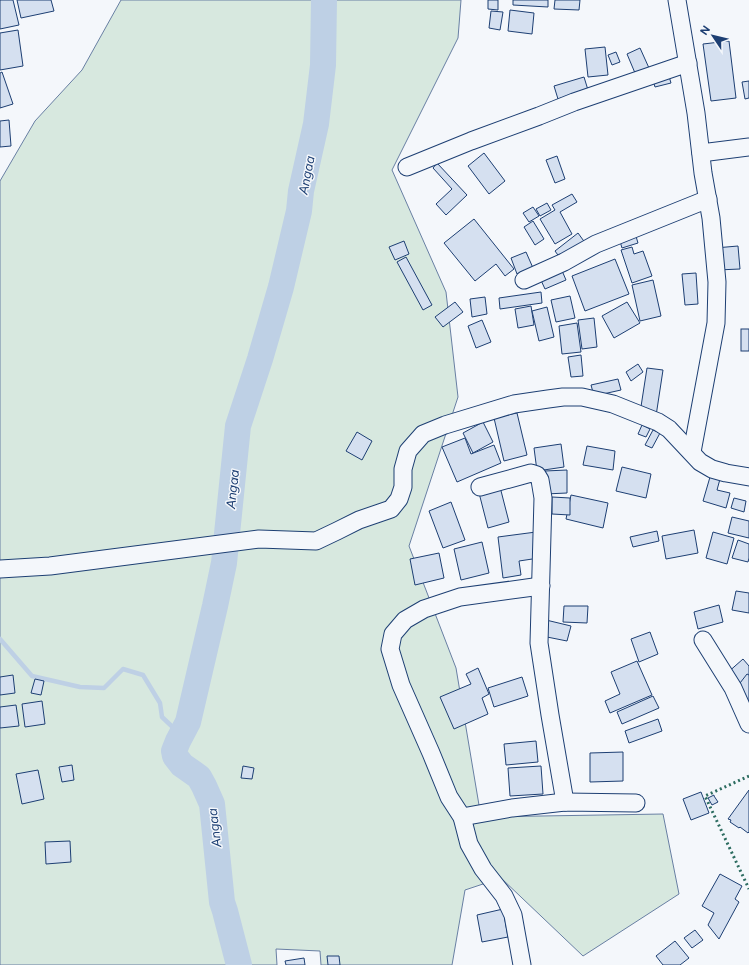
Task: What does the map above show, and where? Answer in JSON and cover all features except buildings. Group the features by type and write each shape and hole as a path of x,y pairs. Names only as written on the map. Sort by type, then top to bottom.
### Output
{"street":[{"path":"677,0 696,113 711,218 717,282 716,316 708,370 692,452"},
{"path":"406,167 574,102 688,63"},
{"path":"701,153 749,147"},
{"path":"524,280 564,262 596,244 708,199"},
{"path":"0,569 50,566 259,539 316,541 359,520 391,509 399,499 404,487 404,469 408,451 422,434 445,425 514,404 563,397 582,398 613,404 658,422 669,428 700,462 726,473 749,477"},
{"path":"480,487 531,473 536,474 540,480 543,498 539,643 565,802"},
{"path":"522,965 513,915 504,896 483,869 469,844 462,817 449,797 402,685 390,649 393,634 405,620 424,609 460,597 541,586"},
{"path":"703,640 734,688 749,724"},
{"path":"462,817 512,808 565,802 636,803"}],"shaded area":[{"path":"121,0 461,0 458,38 392,170 446,292 458,397 409,546 456,668 481,817 663,814 679,894 583,956 501,878 465,890 452,965 321,965 320,951 276,949 277,965 0,965 0,181 35,121 82,70"}],"waterway":[{"name":"Angaa","path":"239,965 222,902 212,804 199,777 182,765 175,756 174,751 188,722 224,563 238,426 260,359 281,287 299,211 301,191 316,124 323,65 324,0"},
{"path":"0,639 32,676 80,687 104,688 123,669 143,675 160,703 162,717 181,735"}],"hedge":[{"path":"749,776 705,796 749,889"}]}
